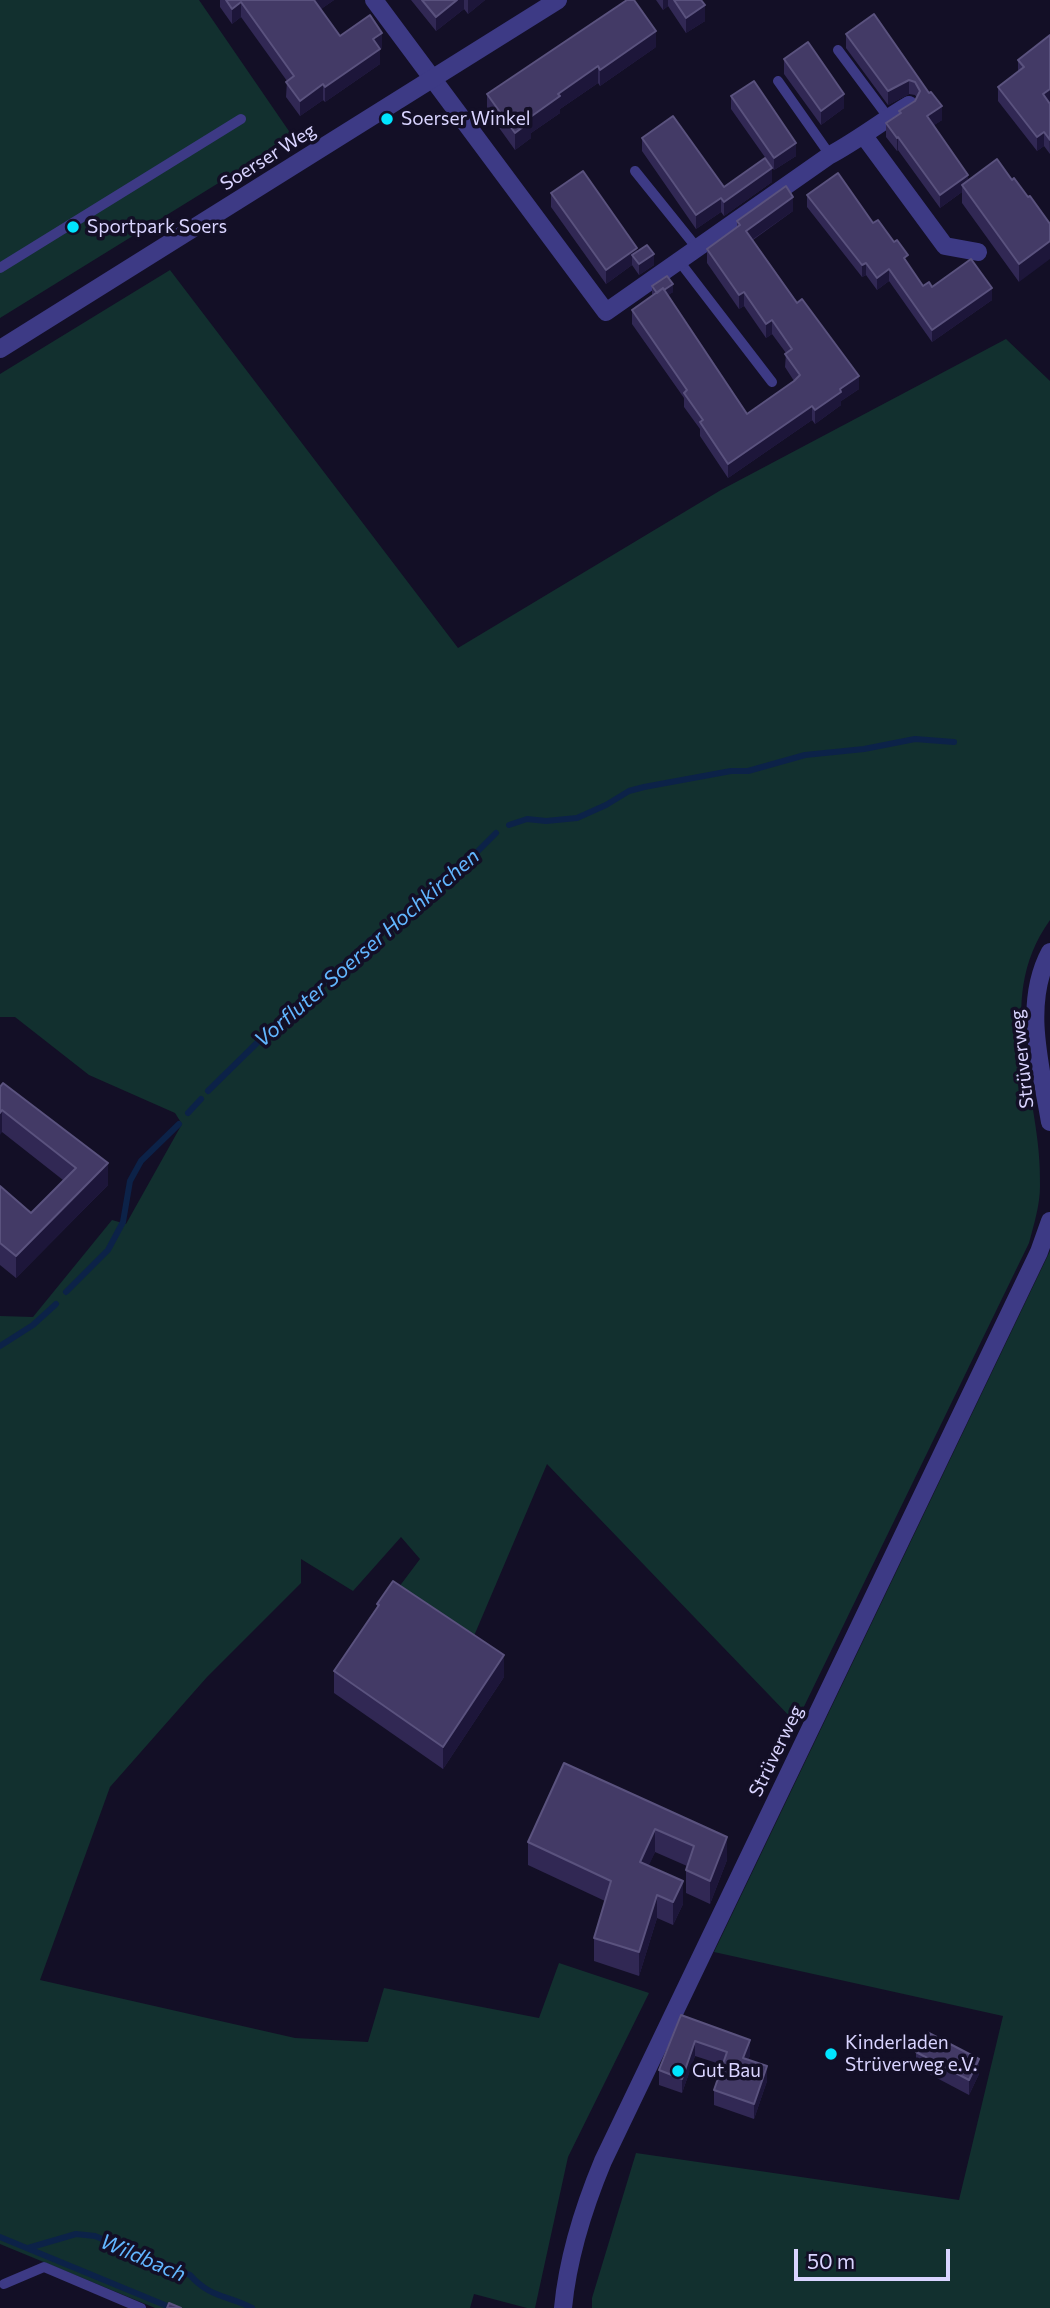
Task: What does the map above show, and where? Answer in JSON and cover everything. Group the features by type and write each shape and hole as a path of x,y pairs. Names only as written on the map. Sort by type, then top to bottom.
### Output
{"street":[{"path":"374,0 606,312 830,155 864,136 909,105"},
{"name":"Soerser Weg","path":"0,349 558,0"},
{"path":"864,136 945,246 978,252"},
{"name":"Strüverweg","path":"1050,952 1038,986 1035,1016 1050,1122"},
{"name":"Strüverweg","path":"563,2308 578,2227 603,2161 1039,1252 1050,1220"}],"lane":[{"path":"838,50 888,117"},
{"path":"778,81 830,155"},
{"path":"0,268 241,119"},
{"path":"635,171 697,248"},
{"path":"679,261 772,382"},
{"path":"4,2284 44,2267 141,2308"}],"green space":[{"name":"Sportpark Soers","path":"0,0 199,0 293,137 0,318"},
{"path":"170,270 458,648 721,490 1006,339 1050,381 1050,920 1032,952 1024,984 1021,1017 1039,1152 1038,1207 1029,1243 796,1723 547,1464 468,1650 390,1599 420,1559 401,1537 353,1591 301,1559 301,1583 207,1677 110,1787 40,1980 295,2038 368,2042 384,1988 539,2018 559,1963 649,1993 568,2157 535,2308 474,2294 470,2308 155,2308 0,2244 0,1316 33,1317 112,1220 126,1224 182,1124 175,1113 89,1075 15,1017 0,1017 0,374"},
{"path":"1050,1251 1050,2308 592,2308 592,2298 636,2153 959,2200 1003,2016 714,1952"}],"building":[{"path":"226,0 314,0 340,36 370,15 382,33 373,39 380,49 300,101 286,82 294,76 241,2 232,9"},
{"path":"422,0 457,0 436,17"},
{"path":"627,0 634,0 656,31 600,70 598,66 558,94 560,96 529,118 531,121 515,133 487,94"},
{"path":"674,0 701,0 705,5 686,18"},
{"path":"874,14 929,93 931,92 942,106 927,116 968,175 940,195 886,123 915,101 920,91 915,82 909,80 888,91 846,34"},
{"path":"1050,35 1050,89 1043,94 1050,104 1050,140 1044,132 1037,137 998,87 1024,67 1018,60"},
{"path":"808,42 844,94 821,111 784,59"},
{"path":"754,81 796,143 774,158 731,96"},
{"path":"673,116 724,187 765,158 772,168 724,202 721,198 696,215 642,138"},
{"path":"997,159 1012,180 1014,178 1028,197 1030,196 1050,224 1050,241 1019,264 962,185"},
{"path":"583,171 637,248 606,270 551,193"},
{"path":"838,173 873,223 878,220 894,242 897,240 908,255 904,258 923,286 929,282 932,287 971,259 992,288 932,330 889,269 877,278 866,263 862,265 807,195"},
{"path":"786,186 793,197 746,231 797,303 802,299 859,376 815,410 812,406 728,464 700,422 703,420 684,393 687,390 632,310 663,288 747,414 794,381 800,375 785,354 792,349 772,320 766,324 744,292 739,295 707,249 740,225 737,221"},
{"path":"647,245 654,254 639,264 632,255"},
{"path":"667,276 673,284 657,293 652,286"},
{"path":"3,1083 108,1163 16,1256 0,1243 0,1186 31,1213 76,1168 2,1110 0,1113 0,1087"},
{"path":"393,1581 504,1655 443,1747 334,1671"},
{"path":"564,1763 727,1837 710,1881 686,1870 694,1846 655,1829 640,1862 683,1881 673,1902 657,1895 639,1952 594,1938 611,1881 528,1842"},
{"path":"681,2015 750,2040 743,2058 767,2066 754,2104 714,2090 727,2052 695,2041 682,2079 659,2070"},
{"path":"927,2032 979,2059 969,2080 916,2052"},
{"path":"169,2303 181,2308 167,2308"}],"waterway":[{"name":"Vorfluter Soerser Hochkirchen","path":"509,825 527,819 546,821 577,818 629,791 731,771 748,771 805,755 864,749 915,739 954,742"},
{"name":"Vorfluter Soerser Hochkirchen","path":"208,1091 266,1034 374,937 465,864 496,833"},
{"name":"Vorfluter Soerser Hochkirchen","path":"188,1113 201,1099"},
{"name":"Vorfluter Soerser Hochkirchen","path":"66,1292 108,1250 123,1222 130,1181 141,1161 179,1124"},
{"name":"Vorfluter Soerser Hochkirchen","path":"0,1346 33,1325 56,1304"},
{"name":"Wildbach","path":"28,2248 76,2234 95,2236 190,2275 212,2292 252,2308"},
{"name":"Wildbach","path":"0,2237 172,2308"}],"place":[{"name":"Soerser Winkel","path":"387,119"},
{"name":"Sportpark Soers","path":"73,227"},
{"name":"Kinderladen Strüverweg e.V.","path":"831,2054"},
{"name":"Gut Bau","path":"678,2071"}]}
